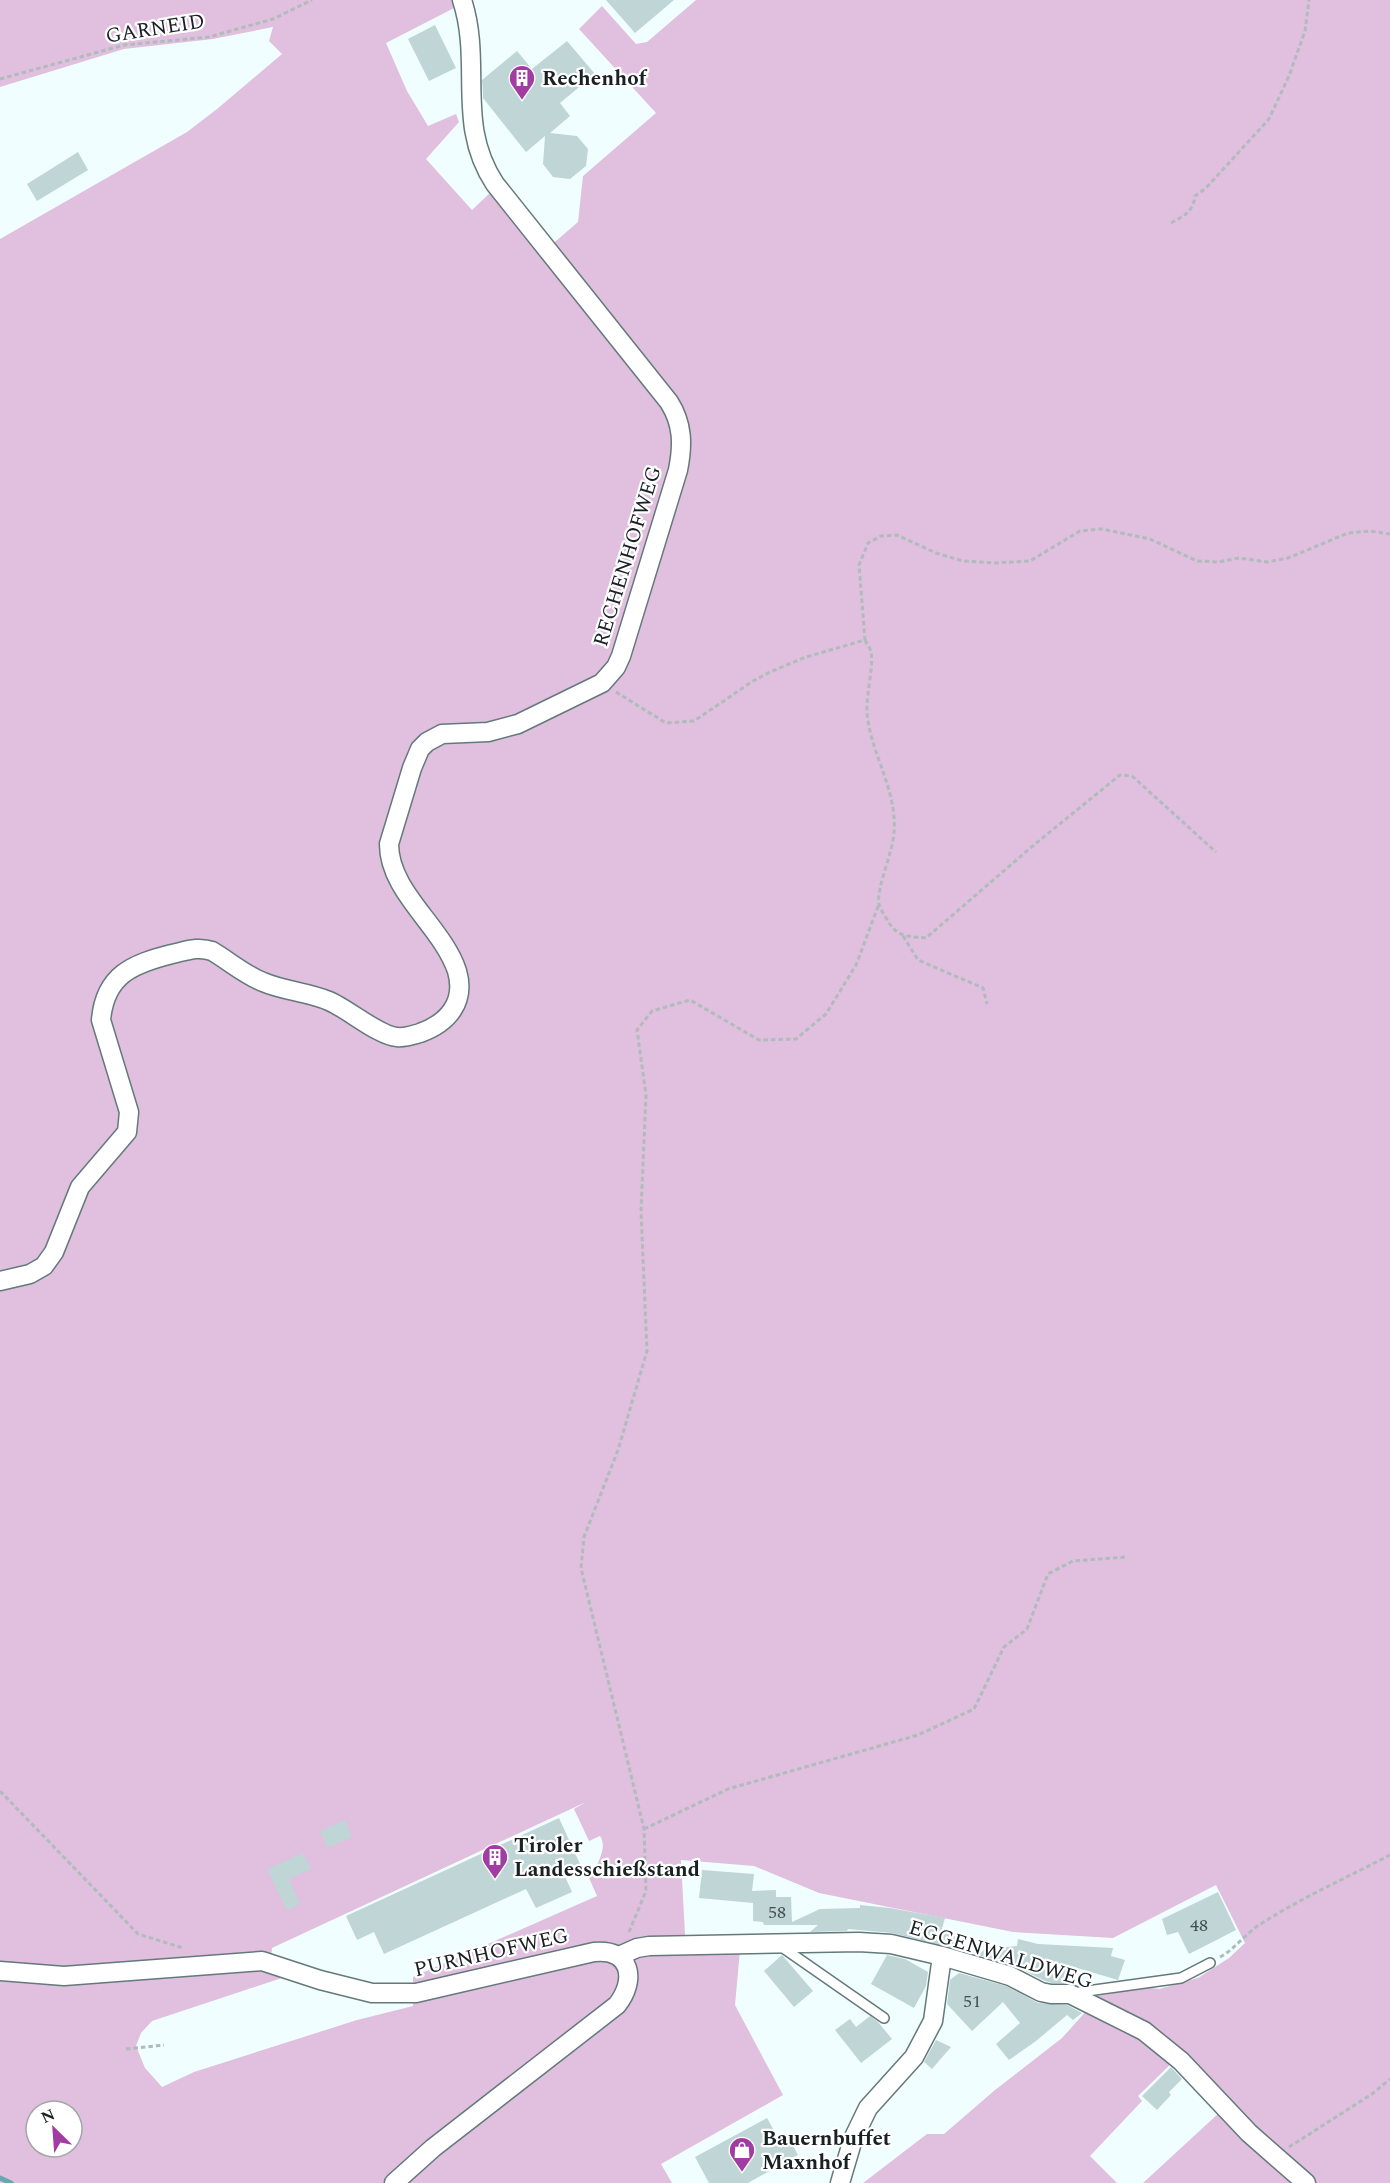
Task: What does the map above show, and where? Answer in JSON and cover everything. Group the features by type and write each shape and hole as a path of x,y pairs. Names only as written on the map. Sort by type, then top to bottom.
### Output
{"street":[{"name":"RECHENHOFWEG","path":"462,0 471,42 473,130 482,163 495,184 669,402 680,422 682,442 678,470 626,644 616,667 603,683"},
{"path":"0,1281 30,1275 44,1266 54,1252 80,1187 127,1132 130,1119 127,1103 100,1020 106,996 120,975 140,963 196,948 205,948 265,983 328,1001 390,1035 409,1036 432,1029 453,1012 460,984 451,957 396,876 389,854 389,844 420,749 427,742 442,734 488,732 509,727 603,683"},
{"name":"EGGENWALDWEG","path":"619,1956 649,1946 860,1942 891,1944 1010,1976 1041,1992 1070,1994 1144,2031 1160,2042 1249,2133 1306,2183"},
{"name":"PURNHOFWEG","path":"0,1971 64,1976 262,1962 372,1993 416,1993 594,1952 609,1951 619,1956"},
{"path":"394,2183 433,2148 617,2005 626,1992 628,1980 625,1964 619,1956"},
{"path":"840,2183 853,2139 868,2108 914,2057 933,2021 942,1956"}],"lane":[{"path":"777,1944 884,2018"},
{"path":"1070,1994 1181,1978 1210,1963"}],"path":[{"name":"GARNEID","path":"0,79 124,45 209,37 273,19 312,0"},
{"path":"1171,223 1189,213 1194,206 1195,196 1206,188 1269,119 1289,76 1305,31 1309,0"},
{"path":"619,1956 646,1891 644,1829 581,1568 584,1537 618,1450 647,1351 640,1211 646,1095 637,1030 652,1011 690,1000 759,1040 796,1039 826,1014 856,964 879,904 880,888 891,855 894,831 893,807 886,775 869,721 867,694 872,653 865,640 859,565 868,543 880,537 897,535 936,553 963,561 994,563 1030,561 1080,531 1102,528 1150,539 1197,561 1218,562 1239,558 1267,562 1288,558 1348,533 1370,531 1390,534"},
{"path":"603,683 666,723 694,721 770,672 806,657 865,640"},
{"path":"879,904 892,930 903,936 926,938 1035,844 1120,776 1132,776 1216,852"},
{"path":"903,936 918,960 983,988 987,1004"},
{"path":"644,1829 728,1789 918,1735 974,1709 1004,1647 1027,1629 1048,1574 1073,1561 1126,1557"},
{"path":"0,1791 138,1934 186,1949"},
{"path":"1210,1963 1229,1952 1256,1927 1282,1911 1390,1855"},
{"path":"126,2049 164,2045"},
{"path":"1275,2156 1372,2094 1390,2079"}],"shaded area":[{"path":"0,0 455,0 458,6 386,43 407,91 428,126 456,114 459,122 426,159 472,210 492,191 542,253 578,222 583,176 656,113 579,29 602,6 636,44 647,42 696,0 1390,0 1390,2183 1315,2183 1092,1997 1146,1987 1159,1989 1198,1978 1229,1958 1245,1943 1216,1885 1113,1938 1013,1932 819,1893 754,1866 681,1860 686,1953 740,1950 735,2005 783,2095 661,2164 672,2183 0,2183 0,239 187,132 282,54 269,41 273,27 213,39 124,49 0,87","holes":["586,1802 574,1809 589,1841 600,1836 602,1839 602,1850 597,1865 585,1869 597,1896 413,1977 413,2006 357,2020 194,2072 162,2087 145,2068 136,2046 141,2033 152,2021 285,1977 270,1968 272,1948"]},
{"path":"1088,2009 1097,2012 1175,2060 1138,2096 1142,2101 1090,2156 1117,2183 863,2183 927,2134 944,2134 995,2090 1062,2038"},
{"path":"1220,2112 1300,2183 1143,2183"}],"building":[{"path":"606,0 674,0 635,33"},
{"path":"435,25 456,68 429,81 408,39"},
{"name":"Rechenhof","path":"567,41 595,74 560,103 570,116 550,133 577,136 588,149 586,166 570,179 553,177 543,164 545,136 526,152 483,98 482,80 517,51 532,69"},
{"path":"78,152 88,170 37,201 27,184"},
{"name":"Tiroler Landesschießstand","path":"559,1818 580,1864 563,1872 572,1892 536,1908 526,1889 384,1954 374,1932 357,1940 346,1916"},
{"path":"345,1820 352,1837 327,1848 320,1831"},
{"path":"303,1853 311,1869 289,1879 300,1904 287,1911 267,1869"},
{"path":"702,1870 754,1874 752,1891 776,1890 776,1897 791,1897 792,1922 820,1909 860,1908 860,1905 890,1908 945,1918 941,1932 966,1940 962,1950 892,1933 848,1929 847,1931 810,1932 818,1925 764,1925 763,1922 753,1921 753,1903 699,1898"},
{"path":"1218,1892 1236,1930 1189,1954 1178,1932 1167,1935 1162,1919"},
{"path":"1018,1939 1038,1944 1113,1948 1111,1956 1125,1960 1118,1980 1067,1965 1063,1983 1052,1983 1013,1965 978,1955 985,1949 1017,1946"},
{"path":"782,1955 813,1991 794,2007 764,1971"},
{"path":"887,1955 905,1959 928,1972 926,1986 914,2008 871,1984"},
{"path":"959,1973 1006,1986 1038,2003 1067,2005 1082,2013 1073,2020 1067,2015 1009,2060 996,2044 1020,2023 1003,2002 972,2031 947,2004 950,1980"},
{"path":"870,2016 892,2039 861,2063 835,2030 850,2019 856,2027"},
{"path":"936,2040 951,2047 932,2069 924,2062"},
{"path":"1171,2067 1182,2079 1169,2092 1171,2095 1157,2110 1142,2096"},
{"path":"767,2118 782,2145 790,2140 798,2155 748,2183 709,2183 695,2157"}],"waterway":[{"path":"0,2178 11,2183"}],"place":[{"name":"Rechenhof","path":"522,101"},
{"name":"Tiroler Landesschießstand","path":"495,1880"},
{"name":"Bauernbuffet Maxnhof","path":"742,2173"}]}
